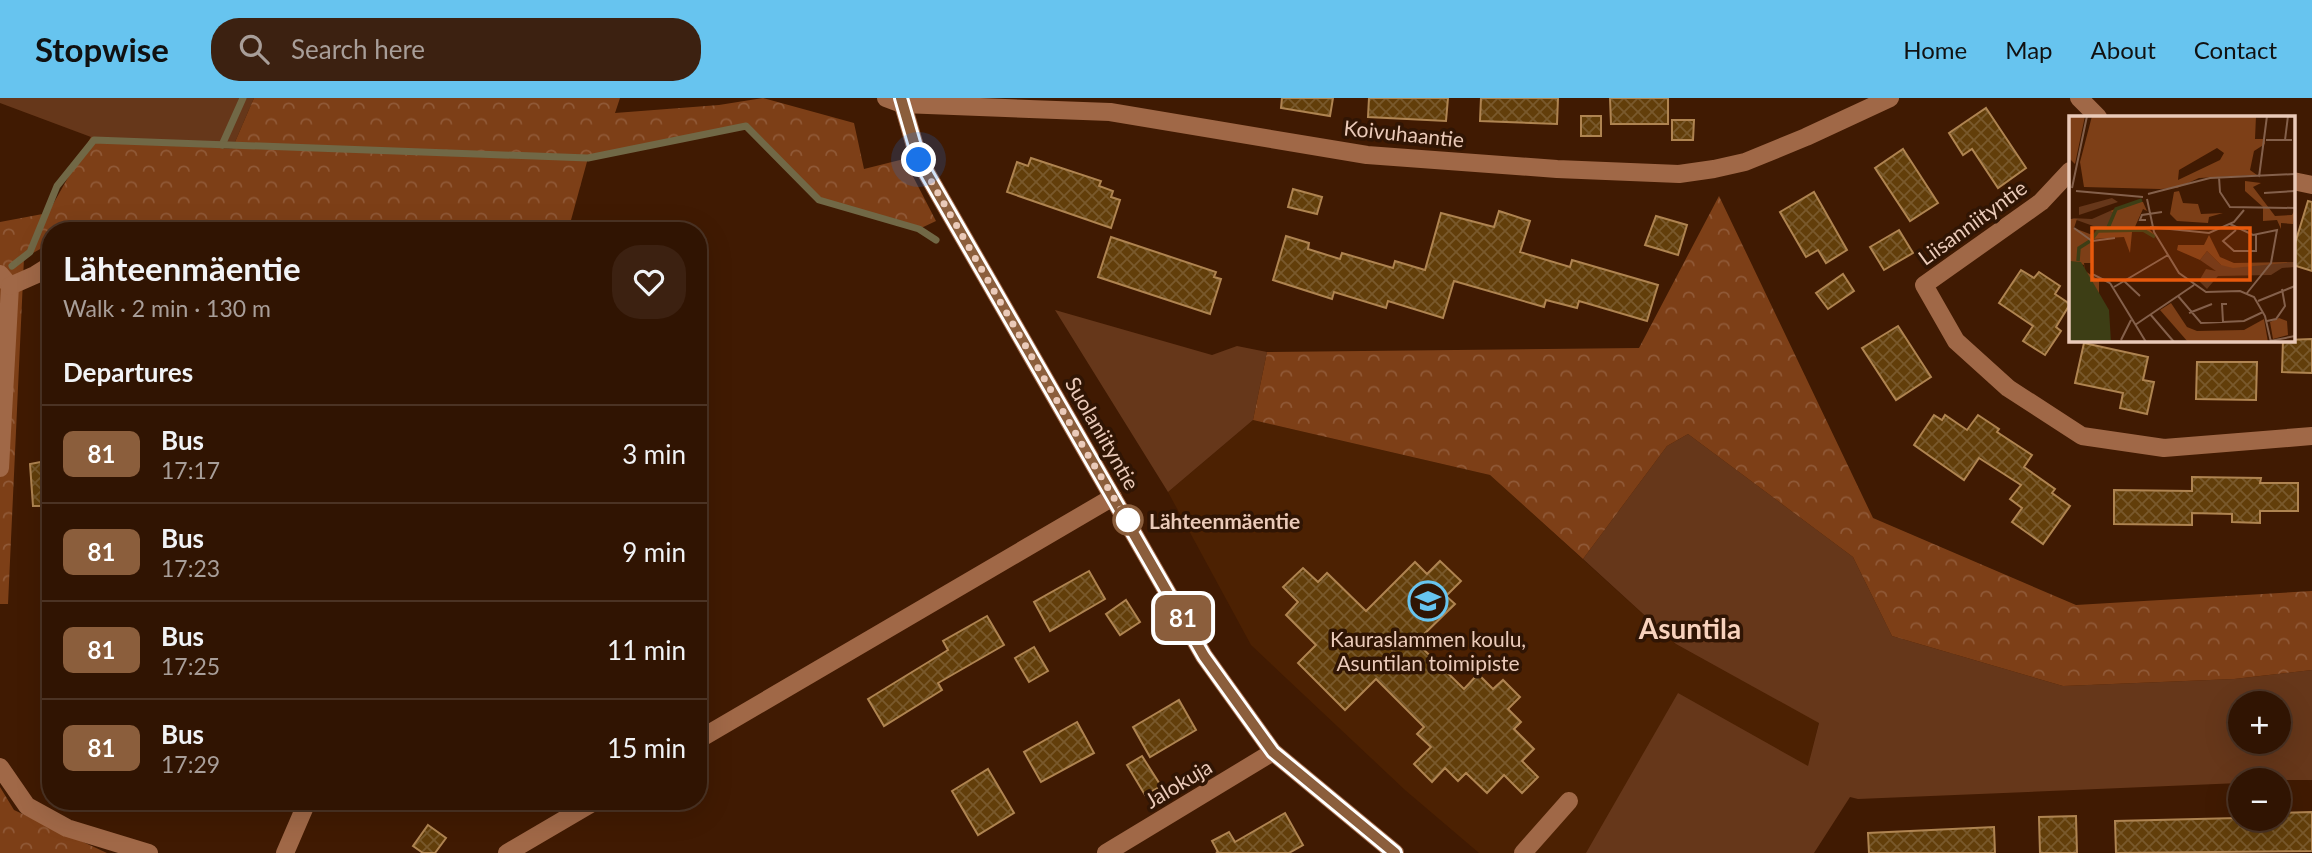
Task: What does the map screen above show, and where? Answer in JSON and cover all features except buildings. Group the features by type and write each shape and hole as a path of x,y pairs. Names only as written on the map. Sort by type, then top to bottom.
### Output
{"street":[{"name":"Koivuhaantie","path":"896,100 1110,112 1367,155 1557,169 1679,174 1745,162 1890,98"},
{"path":"2078,98 2097,116"},
{"name":"Suolaniityntie","path":"896,100 919,160 1204,656 1273,752 1395,853"},
{"name":"Liisanniityntie","path":"2069,173 2041,202 1924,285 1956,341 2008,388 2082,436 2164,448 2312,436"},
{"path":"2294,181 2312,186"},
{"path":"0,468 5,280 35,275 42,271"},
{"path":"707,735 1113,497"},
{"name":"Jalokuja","path":"1106,853 1273,752"},
{"path":"0,767 27,806 67,828 149,853"},
{"path":"1523,853 1569,801"},
{"path":"285,853 304,810"},
{"path":"507,853 580,810"}],"shaded area":[{"path":"0,98 254,98 232,149 91,137 0,103"},
{"path":"1055,310 1212,355 1237,346 1267,352 1253,420 1168,492"},
{"name":"Kauraslammen koulu, Asuntilan toimipiste","path":"1253,420 1490,475 1676,644 1819,722 1808,767 1758,853 1479,853 1405,790 1251,645 1168,492"},
{"path":"1688,434 1853,557 1892,636 2063,686 2234,679 2312,670 2312,780 2291,780 2291,768 2228,768 2228,784 1858,799 1850,797 1814,853 1586,853 1678,693 1808,766 1819,723 1676,644 1583,559 1667,446"}],"green space":[{"path":"254,98 620,98 615,113 719,105 763,98 854,123 864,169 904,159 936,221 919,229 819,200 746,126 588,158 570,222 42,222 42,248 24,258 8,604 0,604 0,222 48,213 91,137 232,149"},
{"path":"1719,196 1873,518 2076,605 2312,591 2312,670 2234,679 2063,686 1892,636 1853,557 1688,434 1667,446 1583,559 1490,475 1253,420 1267,352 1639,348"},
{"path":"0,787 14,810 107,853 0,853"}],"waterway":[{"path":"222,145 243,98"},
{"path":"42,222 57,186 94,140 588,158 746,126 819,200 919,229 936,240"},
{"path":"12,266 30,252 42,223"}],"bus line":[{"name":"81","path":"901,98 919,160 1204,656 1273,752 1395,853"}],"place":[{"name":"Lähteenmäentie","path":"1128,520"},
{"name":"Kauraslammen koulu, Asuntilan toimipiste","path":"1428,601"}],"district":[{"name":"Asuntila","path":"1690,628"}],"route":[{"path":"919,160 1129,523 1128,520"}]}
